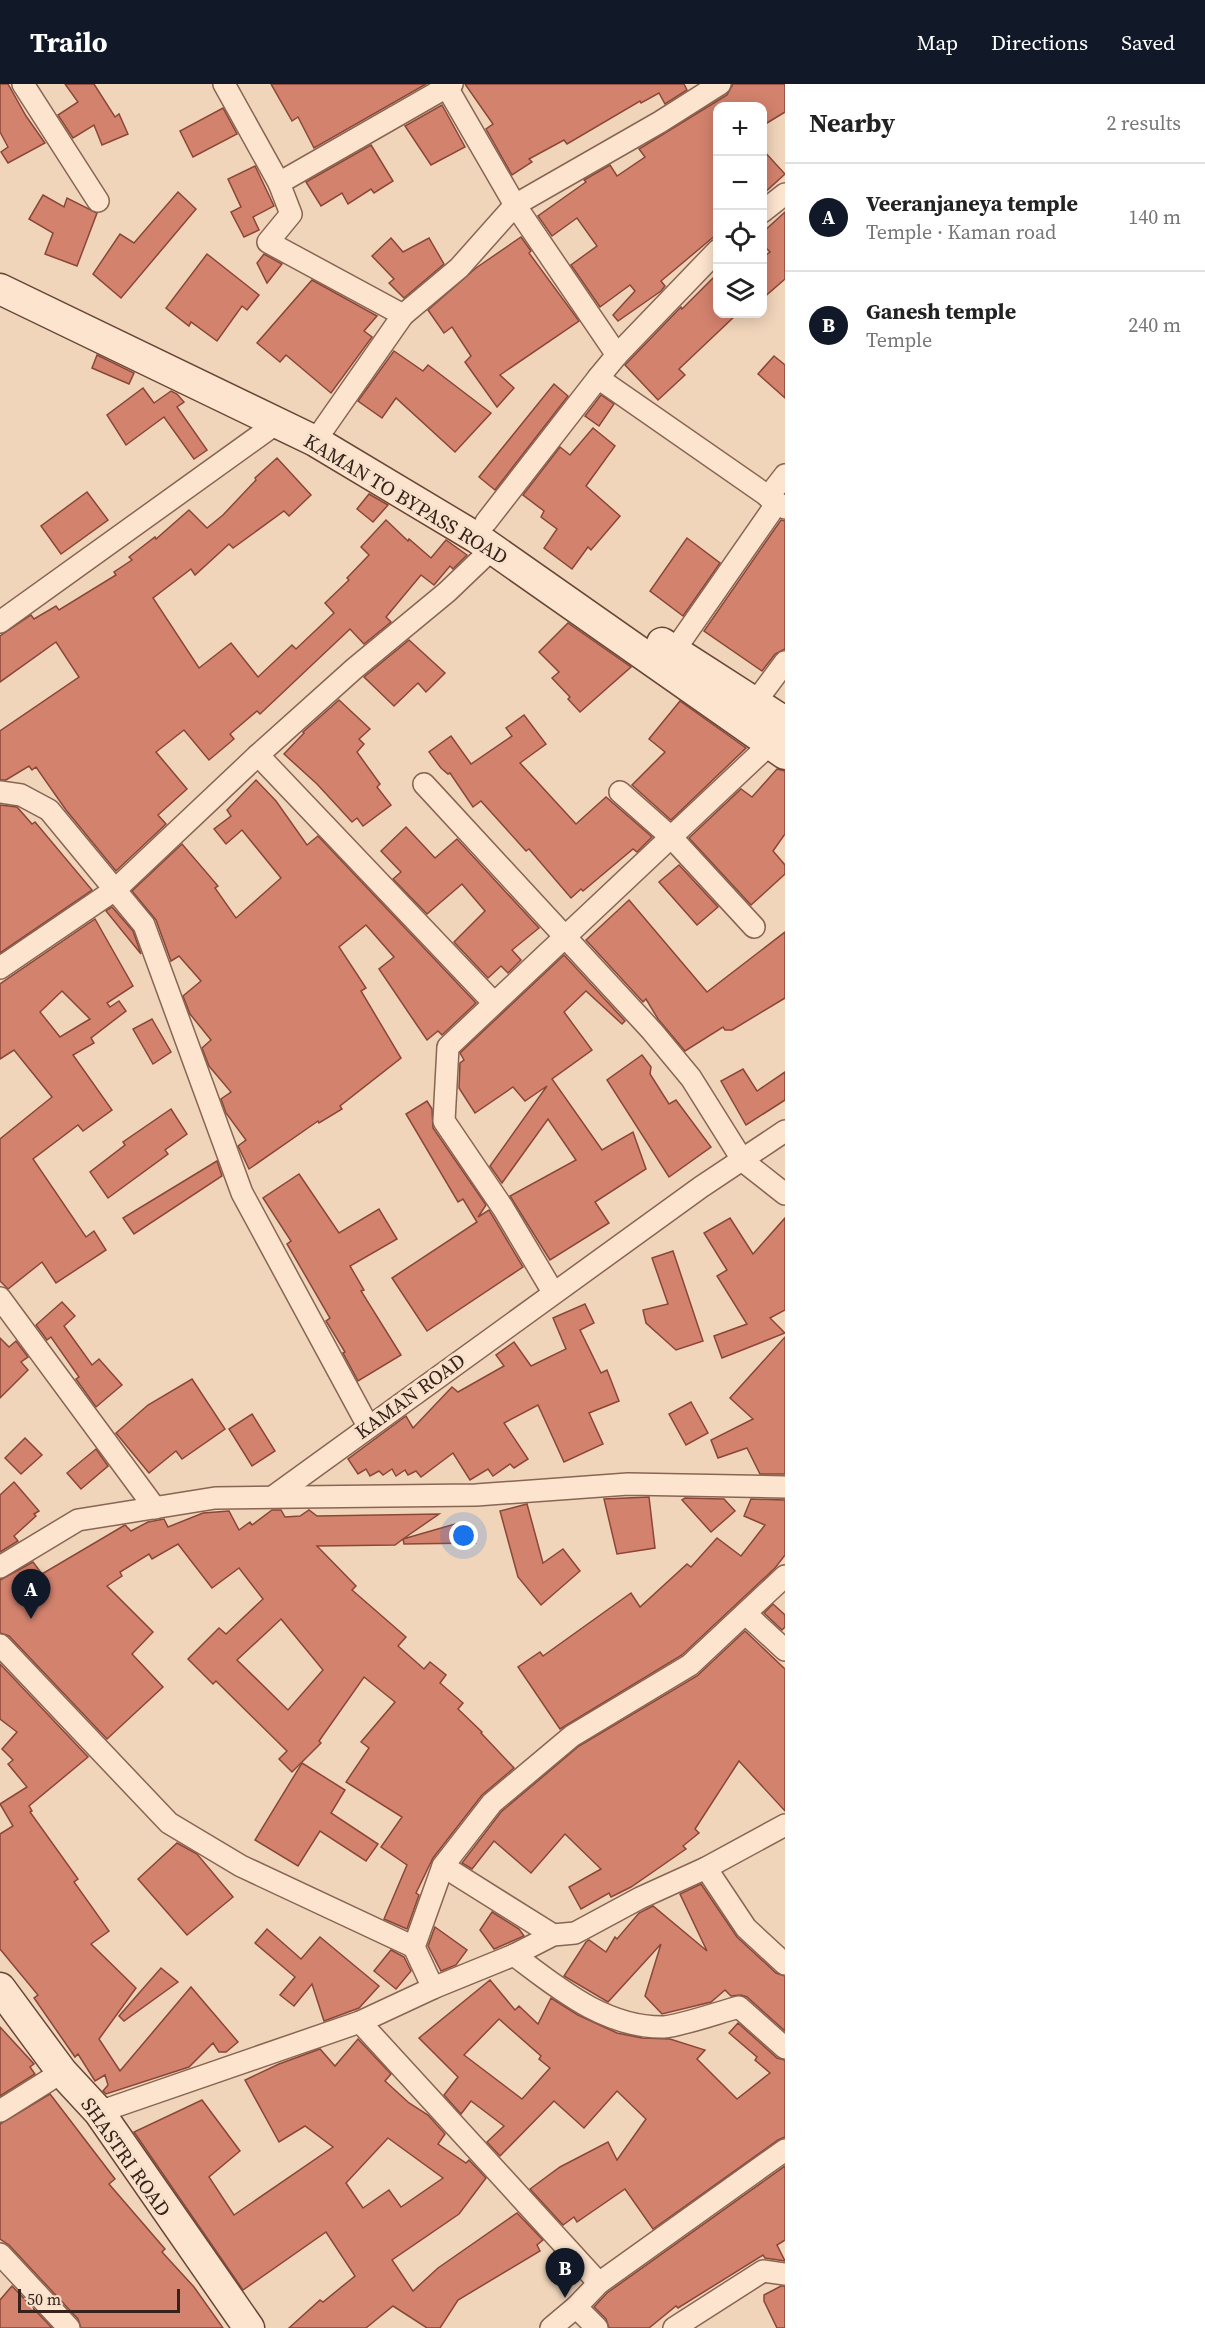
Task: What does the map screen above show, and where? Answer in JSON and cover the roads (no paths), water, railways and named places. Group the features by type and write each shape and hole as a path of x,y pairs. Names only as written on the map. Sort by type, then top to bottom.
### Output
{"street":[{"path":"23,84 98,201"},
{"path":"224,84 279,183 291,214 268,242 403,315"},
{"path":"319,434 403,315 459,268 515,205 660,122 720,84"},
{"path":"279,183 448,85 515,205 617,355"},
{"path":"765,210 785,194"},
{"path":"0,968 116,889 258,754 355,668 447,592 489,536 598,378 713,254"},
{"name":"KAMAN TO BYPASS ROAD","path":"0,268 319,434 489,536 747,713 780,740"},
{"name":"KAMAN TO BYPASS ROAD","path":"0,289 277,423 319,434"},
{"path":"598,378 777,503"},
{"path":"0,622 277,423"},
{"path":"668,659 777,503 785,475"},
{"path":"747,713 785,662"},
{"path":"553,1292 503,1208 444,1121 448,1047 780,740"},
{"path":"258,754 494,1003"},
{"path":"424,784 652,1031 690,1078 743,1161 785,1194"},
{"path":"0,792 21,795 50,810 144,926 242,1193 368,1426"},
{"path":"620,792 672,838 754,927"},
{"name":"KAMAN ROAD","path":"274,1496 553,1292 701,1187 785,1131"},
{"path":"0,1298 155,1508"},
{"path":"0,1567 78,1520 215,1497 476,1495 628,1484 785,1487"},
{"path":"414,1947 443,1866 492,1803 572,1736 690,1665 785,1576"},
{"path":"746,1614 785,1650"},
{"path":"0,1645 169,1823 241,1866 414,1947 433,1988"},
{"path":"99,2112 360,2022 433,1988 514,1955 553,1935 575,1933 640,1898 706,1868 785,1825"},
{"path":"443,1866 553,1935"},
{"path":"706,1868 746,1928 785,1964"},
{"path":"514,1955 581,2004 633,2023 665,2027 739,2007 785,2048"},
{"name":"SHASTRI ROAD","path":"0,1988 62,2072 99,2112 249,2328"},
{"path":"360,2022 599,2283"},
{"path":"0,2111 62,2072"},
{"path":"551,2328 599,2283 785,2150"},
{"path":"0,2254 69,2328"},
{"path":"674,2328 763,2271 785,2274"},
{"path":"576,2307 597,2328"}],"place":[{"name":"Veeranjaneya temple","path":"31,1619"},
{"name":"Ganesh temple","path":"565,2298"}]}
